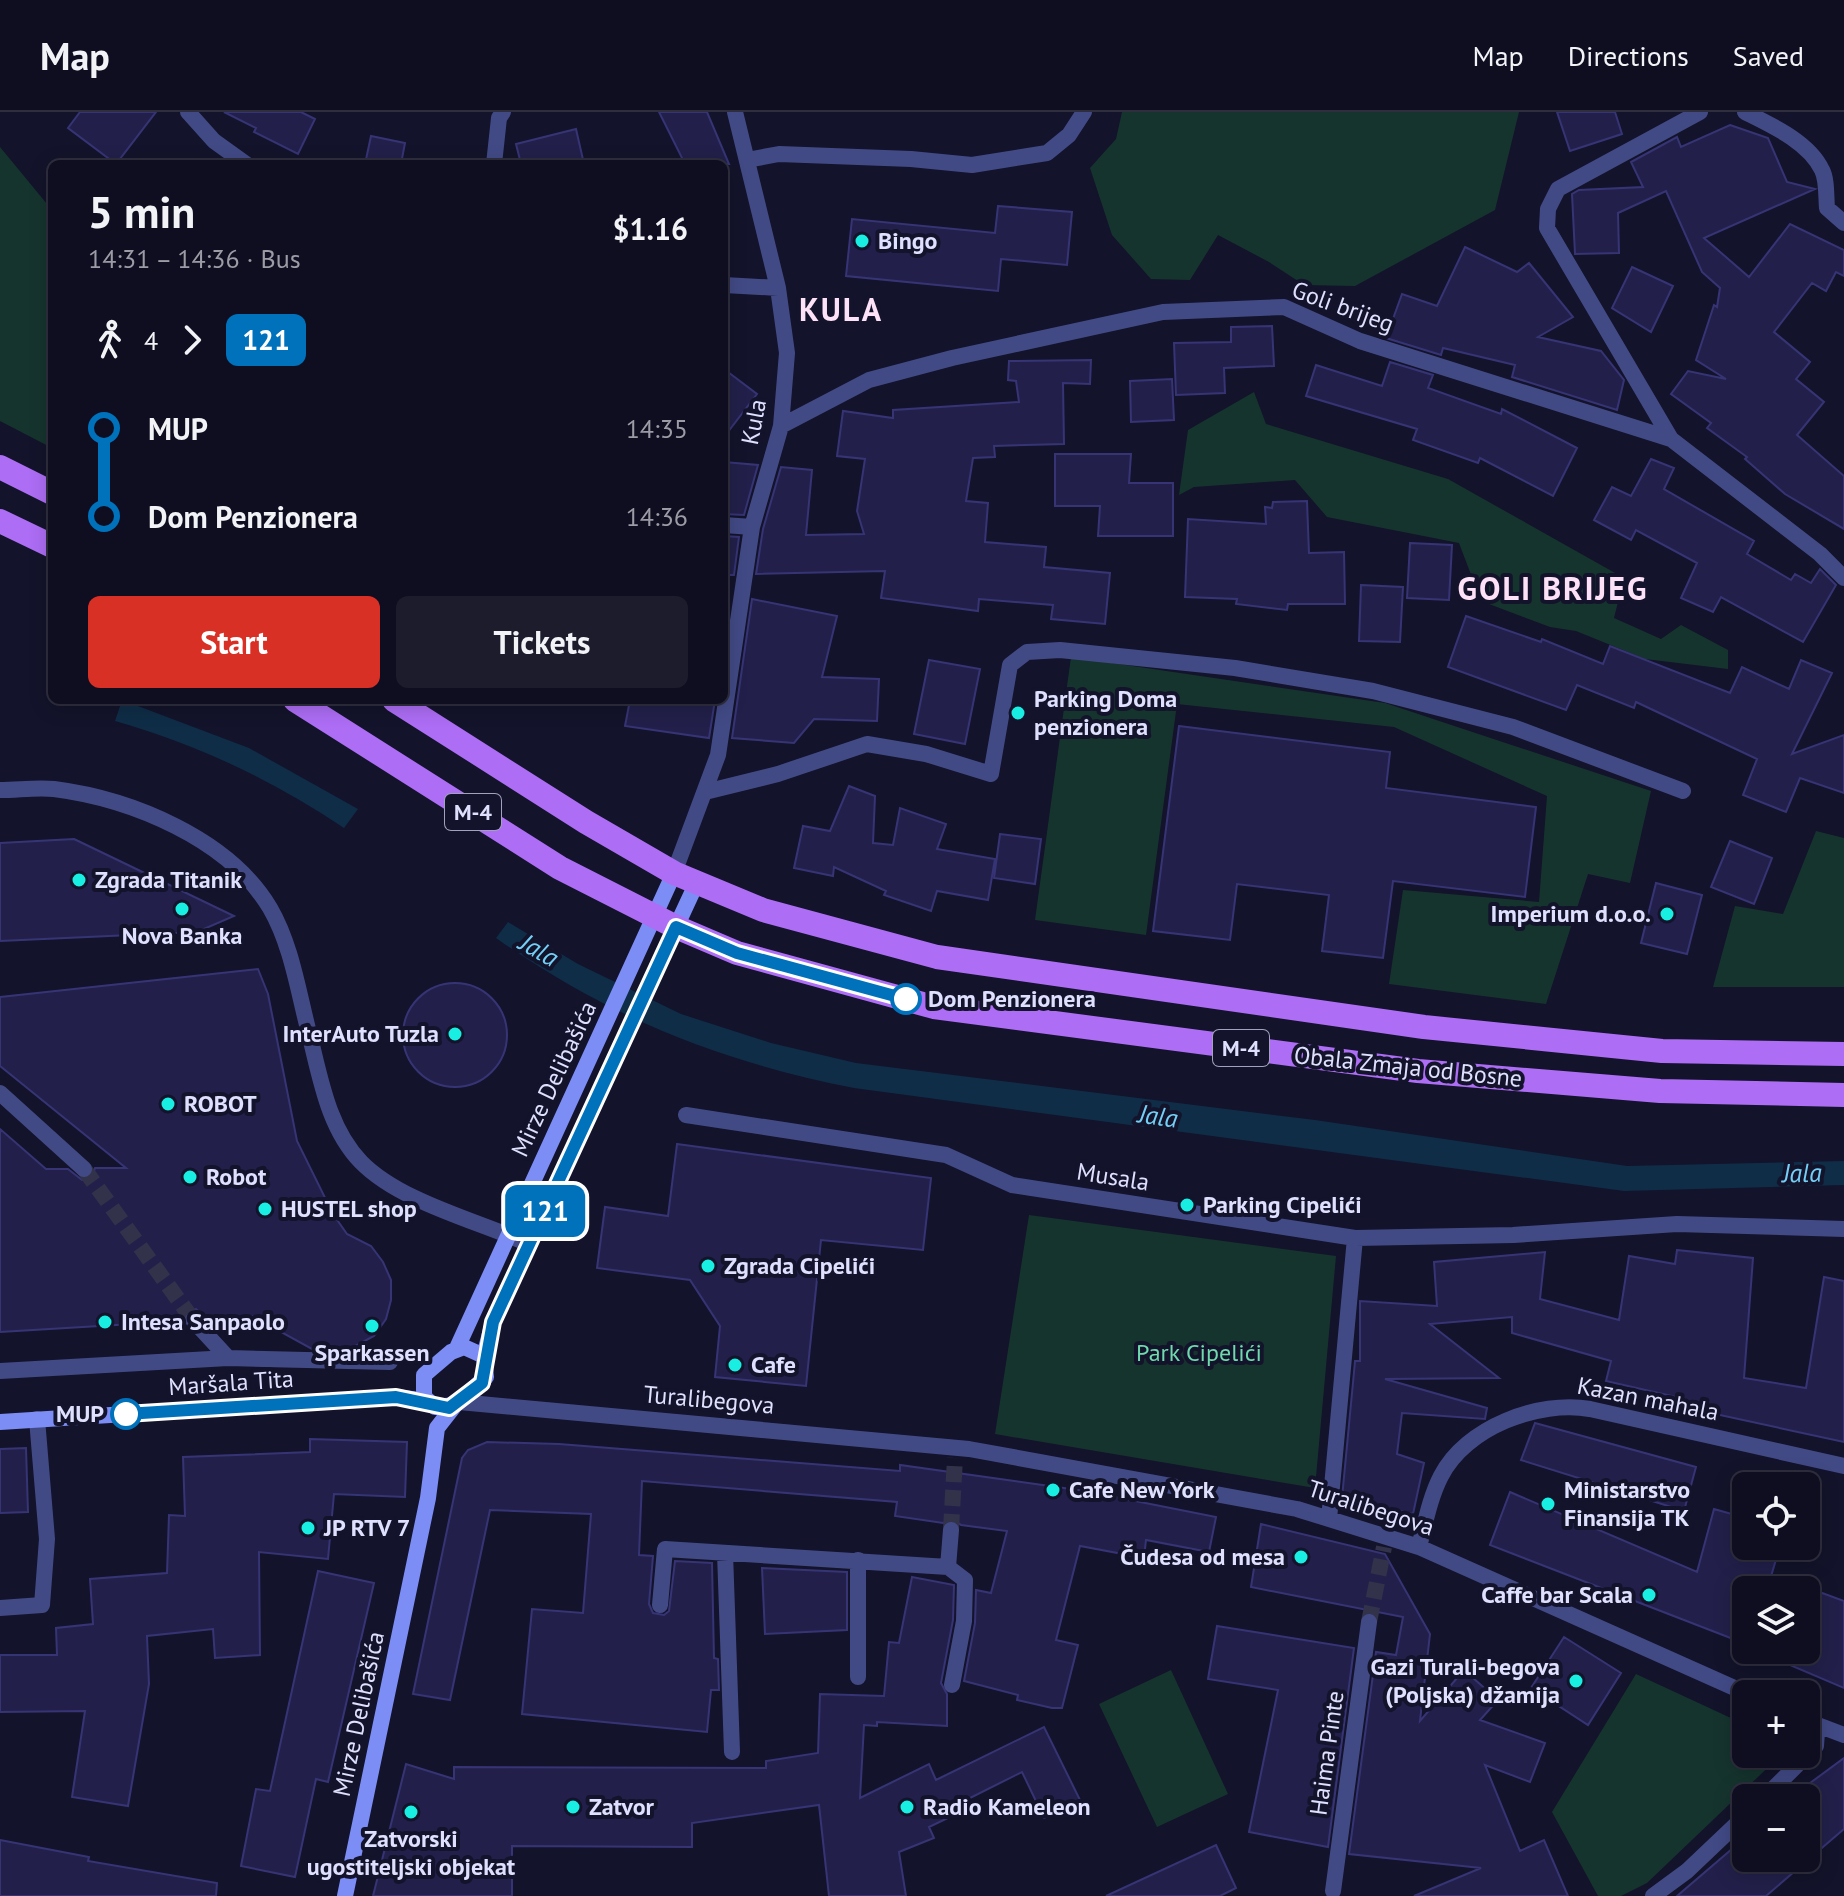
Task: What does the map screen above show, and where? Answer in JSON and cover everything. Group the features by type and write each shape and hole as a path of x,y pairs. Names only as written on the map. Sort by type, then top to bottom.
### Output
{"main road":[{"path":"0,467 48,491"},
{"path":"0,521 48,544"},
{"name":"M-4","path":"301,704 560,868 665,922"},
{"name":"M-4","path":"400,704 674,873"},
{"name":"Mirze Delibašića","path":"484,1356 491,1329 645,994 665,922 674,873"},
{"name":"Obala Zmaja od Bosne","path":"674,873 763,910 937,957 1424,1027 1662,1051 1844,1054"},
{"name":"Mirze Delibašića","path":"457,1348 625,981 697,882"},
{"name":"Obala Zmaja od Bosne","path":"665,922 737,953 934,1007 1418,1071 1660,1091 1844,1095"},
{"path":"396,1397 421,1383 429,1370 457,1348 472,1348 484,1356 486,1377 437,1428"},
{"path":"421,1383 437,1428"},
{"name":"Maršala Tita","path":"0,1422 396,1397 428,1402"},
{"path":"428,1402 442,1409 457,1404"},
{"name":"Mirze Delibašića","path":"345,1896 425,1513 437,1428"}],"street":[{"path":"188,112 214,141 240,160"},
{"path":"494,160 499,118 503,112"},
{"name":"Kula","path":"728,688 752,527 781,426 787,353 778,288 735,112"},
{"path":"747,160 779,154 972,165 1047,153 1069,135 1084,112"},
{"path":"1671,439 1547,228 1548,209 1558,189 1700,112"},
{"path":"1745,112 1804,148 1823,170 1827,208 1844,223"},
{"path":"728,285 778,288"},
{"name":"Goli brijeg","path":"781,426 869,380 952,358 1163,312 1284,307 1360,341 1671,439 1820,554 1844,578"},
{"path":"728,525 752,527"},
{"path":"705,792 778,774 867,744 926,754 991,774 1010,665 1027,652 1060,650 1235,668 1387,694 1513,727 1683,791"},
{"name":"Kula","path":"674,873 718,755 726,704"},
{"path":"0,790 54,789 136,810 181,829 225,857 253,883 272,911 289,956 329,1110 342,1136 362,1163 389,1184 529,1244"},
{"path":"686,842 697,882"},
{"path":"0,1093 84,1169"},
{"name":"Musala","path":"686,1115 946,1155 1012,1185 1355,1238 1513,1235 1677,1224 1844,1229"},
{"path":"1329,1519 1355,1238"},
{"path":"193,1320 228,1358"},
{"path":"0,1371 228,1358 390,1362"},
{"path":"486,1377 486,1391 496,1403"},
{"name":"Turalibegova","path":"457,1404 496,1403 955,1453 1281,1506 1329,1519 1385,1542 1419,1547 1732,1687"},
{"name":"Kazan mahala","path":"1419,1547 1441,1476 1454,1457 1476,1439 1510,1420 1549,1406 1590,1409 1844,1466"},
{"path":"0,1608 42,1605 47,1539 37,1419"},
{"path":"948,1567 951,1530"},
{"path":"660,1605 665,1549 948,1567 965,1580 964,1621 952,1685"},
{"path":"725,1553 732,1752"},
{"path":"858,1560 858,1677"},
{"name":"Haima Pinte","path":"1333,1891 1369,1622"},
{"path":"1820,1726 1844,1735"},
{"path":"1778,1784 1794,1768"},
{"path":"1653,1896 1687,1871 1732,1828"}],"green space":[{"path":"1122,112 1519,112 1495,210 1355,286 1304,285 1218,235 1190,280 1151,279 1112,235 1090,168 1116,139"},
{"path":"0,147 48,205 48,446 0,421"},
{"path":"1254,392 1266,424 1448,479 1624,578 1614,618 1661,639 1681,625 1728,650 1728,669 1645,659 1576,631 1550,627 1481,601 1459,543 1327,517 1295,480 1194,487 1179,495 1188,430"},
{"path":"1071,657 1385,703 1651,791 1630,883 1588,874 1546,1004 1389,984 1403,890 1539,902 1547,796 1394,727 1177,704 1146,935 1035,920"},
{"path":"1816,831 1844,838 1844,987 1713,987 1735,906 1783,914"},
{"name":"Park Cipelići","path":"1029,1215 1336,1256 1315,1488 995,1434"},
{"path":"1171,1670 1228,1794 1157,1827 1099,1704"},
{"path":"1636,1674 1732,1719 1732,1768 1767,1768 1751,1784 1732,1784 1732,1802 1647,1883 1621,1896 1598,1896 1552,1812"}],"water":[{"path":"121,704 133,704 249,748 358,809 344,828 262,779 176,741 115,721"},
{"name":"Jala","path":"508,922 578,964 681,1014 771,1043 856,1063 1315,1120 1627,1166 1844,1161 1844,1185 1624,1191 854,1088 758,1065 667,1033 623,1013 580,991 496,938"}],"building":[{"path":"80,112 156,112 119,160 111,160 68,128"},
{"path":"224,112 301,112 315,119 298,154 254,132 256,128"},
{"path":"659,112 707,112 727,160 683,160"},
{"path":"1557,112 1615,112 1622,134 1570,151"},
{"path":"1730,125 1768,138 1787,182 1815,189 1704,238 1749,277 1790,224 1844,250 1844,276 1836,272 1826,291 1812,283 1774,332 1810,362 1796,379 1824,402 1797,435 1844,476 1844,529 1785,494 1745,459 1747,457 1707,428 1711,423 1671,394 1688,371 1726,379 1696,360 1714,305 1717,307 1720,288 1702,272 1666,191 1618,213 1619,253 1575,254 1572,194 1579,190 1643,187 1631,162 1677,137 1681,147"},
{"path":"576,129 583,160 520,160 516,144"},
{"path":"371,136 405,143 402,160 366,160"},
{"path":"998,206 1072,212 1067,265 1001,259 998,291 846,276 852,219 995,233"},
{"path":"1465,247 1517,272 1529,263 1573,317 1538,337 1601,351 1624,380 1617,410 1512,377 1515,365 1443,348 1441,355 1386,338 1402,294 1437,306"},
{"path":"1632,267 1673,286 1651,332 1612,308"},
{"path":"1272,326 1274,366 1224,368 1225,393 1176,395 1174,343 1231,342 1231,327"},
{"path":"1091,360 1090,384 1063,383 1064,444 994,446 995,457 973,458 966,501 988,503 985,542 1046,547 1044,567 1110,573 1105,624 1051,619 1053,605 979,599 978,611 881,598 885,571 756,574 763,529 781,467 812,470 806,535 864,534 857,511 865,459 837,456 843,411 893,418 893,410 1019,402 1016,381 1008,380 1009,361"},
{"path":"1390,362 1433,375 1428,388 1501,414 1502,409 1577,448 1553,496 1480,458 1478,463 1413,440 1417,429 1306,396 1316,365 1382,386"},
{"path":"728,372 757,394 728,432"},
{"path":"1172,379 1174,420 1131,422 1130,381"},
{"path":"1055,454 1131,454 1129,483 1173,483 1173,536 1098,536 1100,506 1055,506"},
{"path":"1651,459 1674,468 1664,489 1754,541 1747,554 1791,580 1795,574 1811,583 1820,569 1836,585 1803,642 1721,597 1713,612 1681,598 1697,563 1636,530 1631,540 1594,520 1612,487 1631,496"},
{"path":"728,462 758,465 744,515 728,514"},
{"path":"1307,501 1309,553 1344,552 1345,604 1288,604 1287,610 1236,604 1237,599 1185,597 1188,519 1266,524 1265,507 1272,508 1273,502"},
{"path":"728,536 739,537 734,575 728,575"},
{"path":"1410,543 1452,545 1449,600 1407,598"},
{"path":"1361,585 1403,587 1400,642 1359,641"},
{"path":"752,599 837,616 822,677 879,679 877,721 814,719 794,743 732,738"},
{"path":"1466,616 1541,642 1542,639 1603,664 1610,646 1730,693 1742,667 1789,689 1801,660 1832,673 1792,754 1844,735 1844,793 1800,778 1786,812 1743,795 1757,759 1636,702 1634,708 1577,685 1566,710 1448,667"},
{"path":"929,660 980,669 965,744 914,734"},
{"path":"629,704 714,704 709,738 625,726"},
{"path":"1179,726 1390,752 1386,788 1536,807 1525,897 1393,881 1383,958 1322,951 1329,895 1237,884 1230,940 1153,931"},
{"path":"849,786 875,796 873,843 893,845 900,808 946,824 937,849 995,859 988,900 937,891 931,911 884,895 886,891 834,867 833,876 794,868 803,826 830,831"},
{"path":"1000,834 1041,839 1035,884 994,878"},
{"name":"Zgrada Titanik","path":"74,839 234,916 197,932 0,941 0,843"},
{"path":"1730,841 1772,858 1754,904 1711,887"},
{"path":"1656,883 1702,895 1687,954 1641,943"},
{"path":"258,969 268,994 297,1141 333,1214 347,1234 371,1246 391,1280 391,1300 386,1319 374,1336 348,1350 312,1349 252,1316 207,1319 196,1309 186,1311 182,1321 0,1332 0,1129 46,1169 68,1169 82,1180 92,1177 95,1168 126,1168 0,1066 0,997"},
{"name":"InterAuto Tuzla","path":"455,983 475,987 498,1006 507,1035 503,1055 484,1078 455,1087 435,1083 412,1064 403,1035 407,1015 426,992"},
{"name":"Zgrada Cipelići","path":"677,1144 931,1178 923,1250 821,1240 806,1386 715,1377 720,1326 690,1280 597,1268 605,1207 668,1216"},
{"path":"1677,1250 1753,1258 1744,1378 1806,1388 1824,1277 1844,1281 1844,1442 1683,1407 1685,1399 1606,1381 1611,1361 1512,1333 1512,1317 1430,1324 1499,1378 1385,1379 1487,1408 1485,1419 1402,1413 1397,1454 1424,1463 1413,1514 1342,1498 1355,1361 1360,1361 1360,1301 1437,1306 1434,1262 1545,1252 1540,1299 1619,1320 1629,1256 1675,1264"},
{"path":"1535,1423 1696,1467 1684,1511 1521,1460"},
{"path":"310,1439 407,1442 405,1497 334,1494 328,1559 259,1552 260,1655 215,1658 213,1629 147,1636 149,1684 128,1806 72,1797 85,1711 0,1712 0,1655 57,1655 56,1628 93,1624 90,1579 167,1573 169,1515 185,1516 183,1457 310,1452"},
{"path":"487,1442 559,1444 900,1471 900,1465 1085,1491 1216,1517 1209,1552 1146,1540 1144,1558 1080,1546 1056,1640 1078,1645 1062,1708 1052,1708 1017,1700 1018,1695 964,1681 975,1623 976,1590 991,1593 1007,1531 961,1525 953,1519 943,1523 895,1516 897,1502 642,1481 639,1555 653,1556 649,1604 653,1613 664,1615 669,1611 675,1561 712,1563 714,1658 718,1659 719,1690 711,1690 707,1732 522,1714 532,1609 583,1613 591,1514 490,1510 450,1700 413,1694 462,1458 468,1450"},
{"path":"26,1448 28,1512 0,1513 0,1449"},
{"path":"1510,1492 1697,1572 1714,1509 1732,1514 1732,1560 1776,1560 1771,1576 1732,1576 1732,1639 1490,1545"},
{"path":"1261,1524 1385,1554 1430,1634 1420,1721 1464,1670 1498,1700 1480,1720 1545,1743 1530,1782 1485,1765 1520,1851 1544,1840 1568,1896 1414,1896 1481,1868 1349,1854 1376,1652 1396,1655 1403,1617 1251,1587"},
{"path":"762,1568 847,1572 847,1630 765,1634"},
{"path":"318,1571 374,1583 328,1782 316,1779 295,1877 241,1866 256,1789 270,1791"},
{"path":"912,1577 954,1585 953,1620 941,1683 947,1694 947,1726 877,1722 877,1726 864,1725 860,1798 929,1764 936,1780 1044,1727 1080,1800 1044,1818 1022,1772 948,1809 952,1816 929,1827 934,1838 899,1852 906,1896 829,1896 819,1805 692,1823 692,1847 512,1846 512,1896 373,1896 406,1764 454,1779 454,1767 766,1768 766,1761 818,1753 820,1694 884,1696 889,1642 899,1643"},
{"path":"1820,1592 1844,1601 1844,1688 1788,1664 1820,1664"},
{"path":"1217,1626 1354,1648 1328,1847 1249,1832 1278,1690 1208,1679"},
{"name":"Gazi Turali-begova (Poljska) džamija","path":"1564,1637 1621,1673 1588,1725 1531,1688"},
{"path":"1844,1758 1844,1829 1820,1850 1820,1784 1809,1784"},
{"path":"0,1840 89,1857 88,1861 217,1883 216,1896 0,1896"},
{"path":"1216,1845 1236,1888 1220,1896 1106,1896"},
{"path":"1732,1849 1732,1872 1794,1872 1766,1896 1677,1896"}],"tunnel":[{"path":"84,1169 193,1320"},
{"path":"951,1530 955,1458"},
{"path":"1369,1622 1384,1547"}],"bus line":[{"name":"121","path":"126,1414 396,1397 427,1401 442,1409 455,1405 482,1383 486,1377 484,1356 493,1322 676,927 737,953 906,999"}],"place":[{"name":"Bingo","path":"862,241"},
{"name":"Parking Doma penzionera","path":"1018,713"},
{"name":"Zgrada Titanik","path":"79,880"},
{"name":"Nova Banka","path":"182,909"},
{"name":"Imperium d.o.o.","path":"1667,914"},
{"name":"Dom Penzionera","path":"906,999"},
{"name":"InterAuto Tuzla","path":"455,1034"},
{"name":"ROBOT","path":"168,1104"},
{"name":"Robot","path":"190,1177"},
{"name":"Parking Cipelići","path":"1187,1205"},
{"name":"HUSTEL shop","path":"265,1209"},
{"name":"Zgrada Cipelići","path":"708,1266"},
{"name":"Intesa Sanpaolo","path":"105,1322"},
{"name":"Sparkassen","path":"372,1326"},
{"name":"Cafe","path":"735,1365"},
{"name":"MUP","path":"126,1414"},
{"name":"Cafe New York","path":"1053,1490"},
{"name":"Ministarstvo Finansija TK","path":"1548,1504"},
{"name":"JP RTV 7","path":"308,1528"},
{"name":"Čudesa od mesa","path":"1301,1557"},
{"name":"Caffe bar Scala","path":"1649,1595"},
{"name":"Gazi Turali-begova (Poljska) džamija","path":"1576,1681"},
{"name":"Zatvor","path":"573,1807"},
{"name":"Radio Kameleon","path":"907,1807"},
{"name":"Zatvorski ugostiteljski objekat","path":"411,1812"}],"district":[{"name":"KULA","path":"841,310"},
{"name":"GOLI BRIJEG","path":"1553,589"}]}
